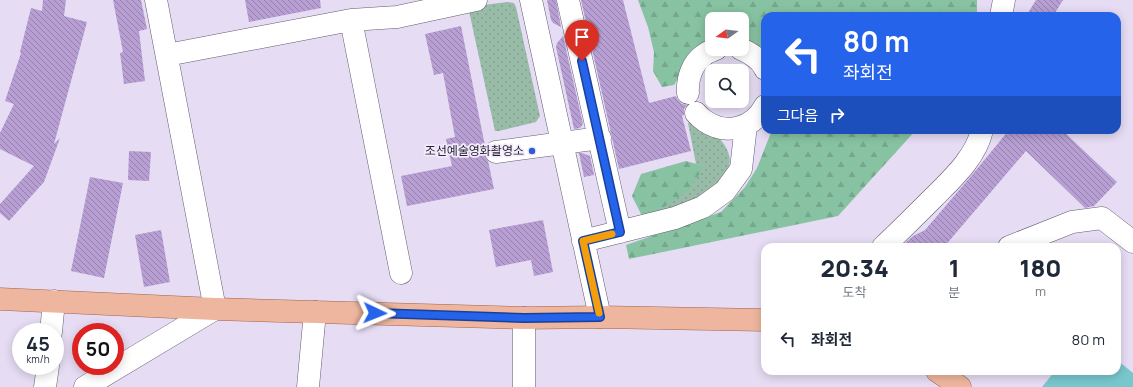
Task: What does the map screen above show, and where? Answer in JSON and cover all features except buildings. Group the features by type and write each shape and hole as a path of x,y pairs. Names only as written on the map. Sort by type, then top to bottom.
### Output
{"main road":[{"path":"0,299 215,309 524,318 600,317 761,320"},
{"path":"943,375 960,387"}],"street":[{"path":"85,387 215,309 156,0"},
{"path":"167,55 351,20 397,17 476,0"},
{"path":"531,0 600,317"},
{"path":"568,0 620,232"},
{"path":"1002,12 1004,0"},
{"path":"351,20 401,273"},
{"path":"749,53 761,63"},
{"path":"705,54 692,68 687,84 692,103 698,116 712,126 729,129 746,126 761,113"},
{"path":"583,241 675,218 703,207 725,191 741,169 746,126"},
{"path":"887,243 908,224 962,168 980,140 981,134"},
{"path":"496,152 600,138"},
{"path":"1019,243 1072,222 1102,218 1133,242"},
{"path":"52,323 54,301"},
{"path":"308,387 315,312"},
{"path":"524,318 524,387"},
{"path":"45,387 47,375"}],"shaded area":[{"path":"508,2 514,3 516,7 540,116 536,122 495,131 469,11 475,6"},
{"path":"694,121 705,127 720,139 727,149 730,157 727,177 713,189 681,207 643,218 704,166 696,164 688,123"},
{"path":"1121,363 1133,373 1133,387 1042,387 1052,375 1121,375"}],"green space":[{"path":"638,0 977,0 977,12 761,12 761,51 755,43 749,41 749,12 705,12 705,41 690,52 683,71 674,85 662,87 653,71 654,52 648,27"},
{"path":"770,134 912,134 838,216 629,259 626,245 721,212 745,187 757,168"},
{"path":"686,161 704,166 691,188 664,207 643,218 632,196 641,174"}],"slow traffic":[{"path":"599,313 583,241 612,234"}],"place":[{"name":"조선예술영화촬영소","path":"532,151"}],"route":[{"path":"375,313 524,318 600,317 583,241 620,232 582,61"}]}
